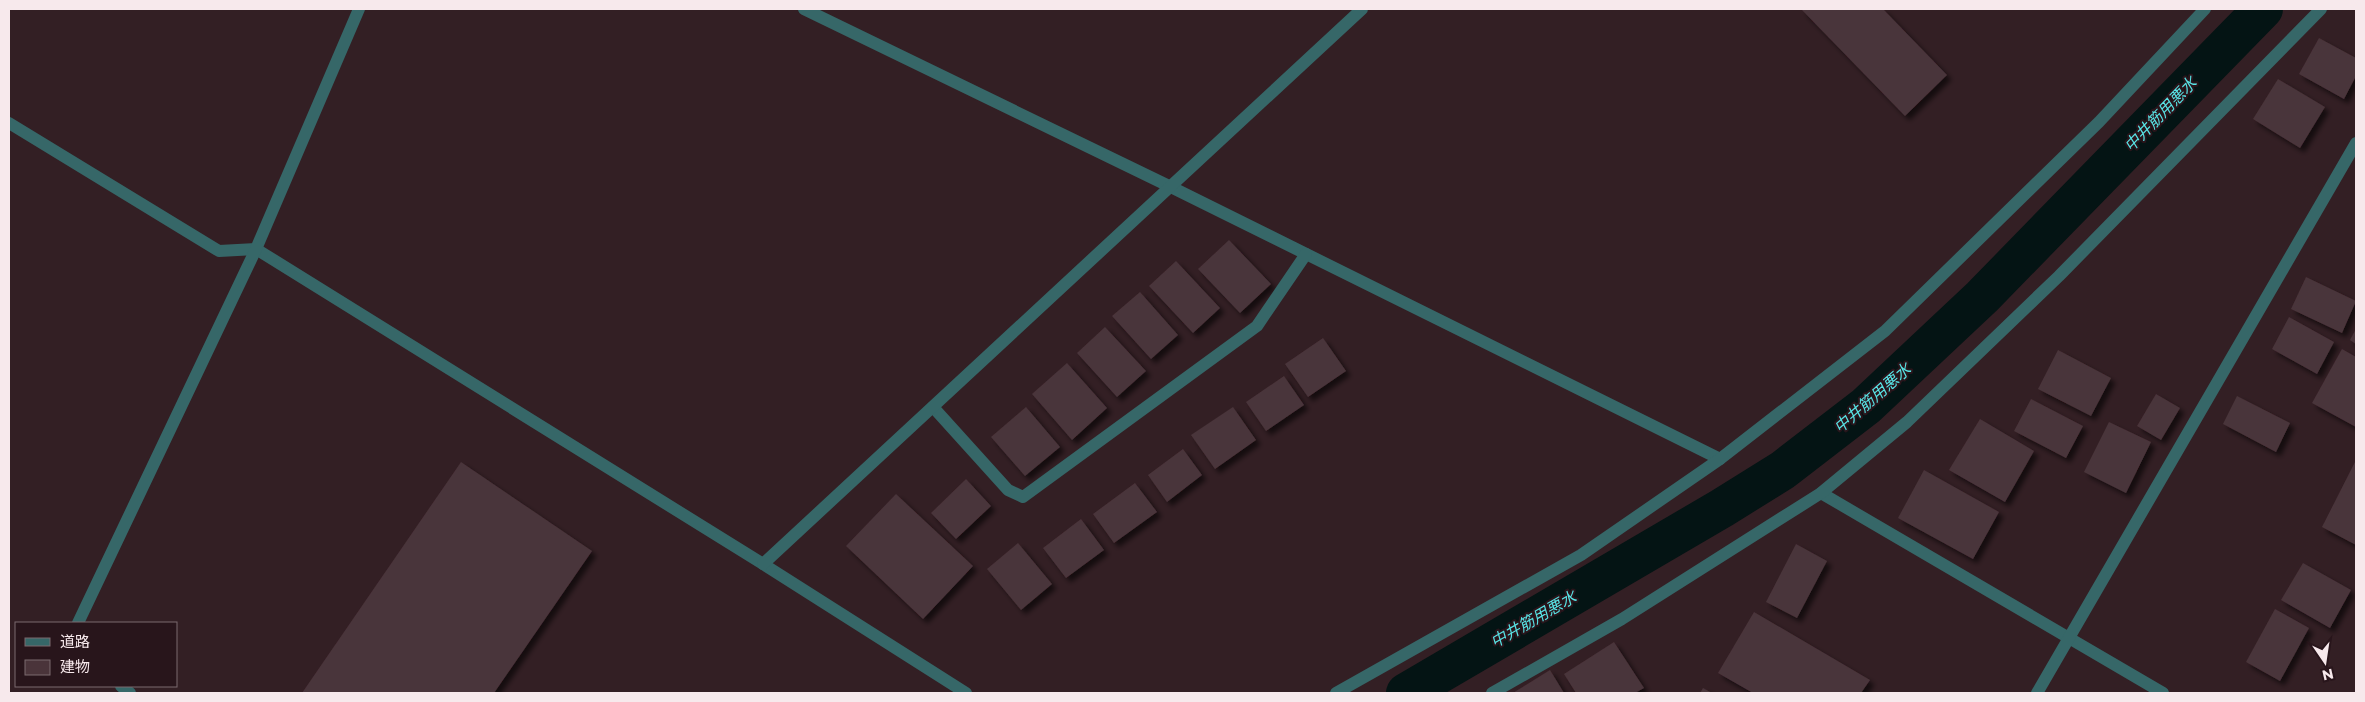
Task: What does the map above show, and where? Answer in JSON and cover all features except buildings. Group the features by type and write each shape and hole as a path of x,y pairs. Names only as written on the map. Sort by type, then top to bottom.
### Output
{"street":[{"path":"78,622 256,249 359,9"},
{"path":"804,9 1171,187 1720,459"},
{"path":"763,564 1362,9"},
{"path":"1336,693 1581,555 1720,459 1885,331 2099,122 2205,9"},
{"path":"1492,693 1622,619 1821,493 1907,422 2059,276 2321,9"},
{"path":"9,123 218,250 256,249 763,564 966,693"},
{"path":"2037,693 2356,143"},
{"path":"933,407 1008,490 1023,497 1257,326 1306,254"},
{"path":"1821,493 2163,693"}],"waterway":[{"name":"中井筋用悪水","path":"1406,693 1722,508 1783,470 1866,406 1982,297 2263,9"}]}
